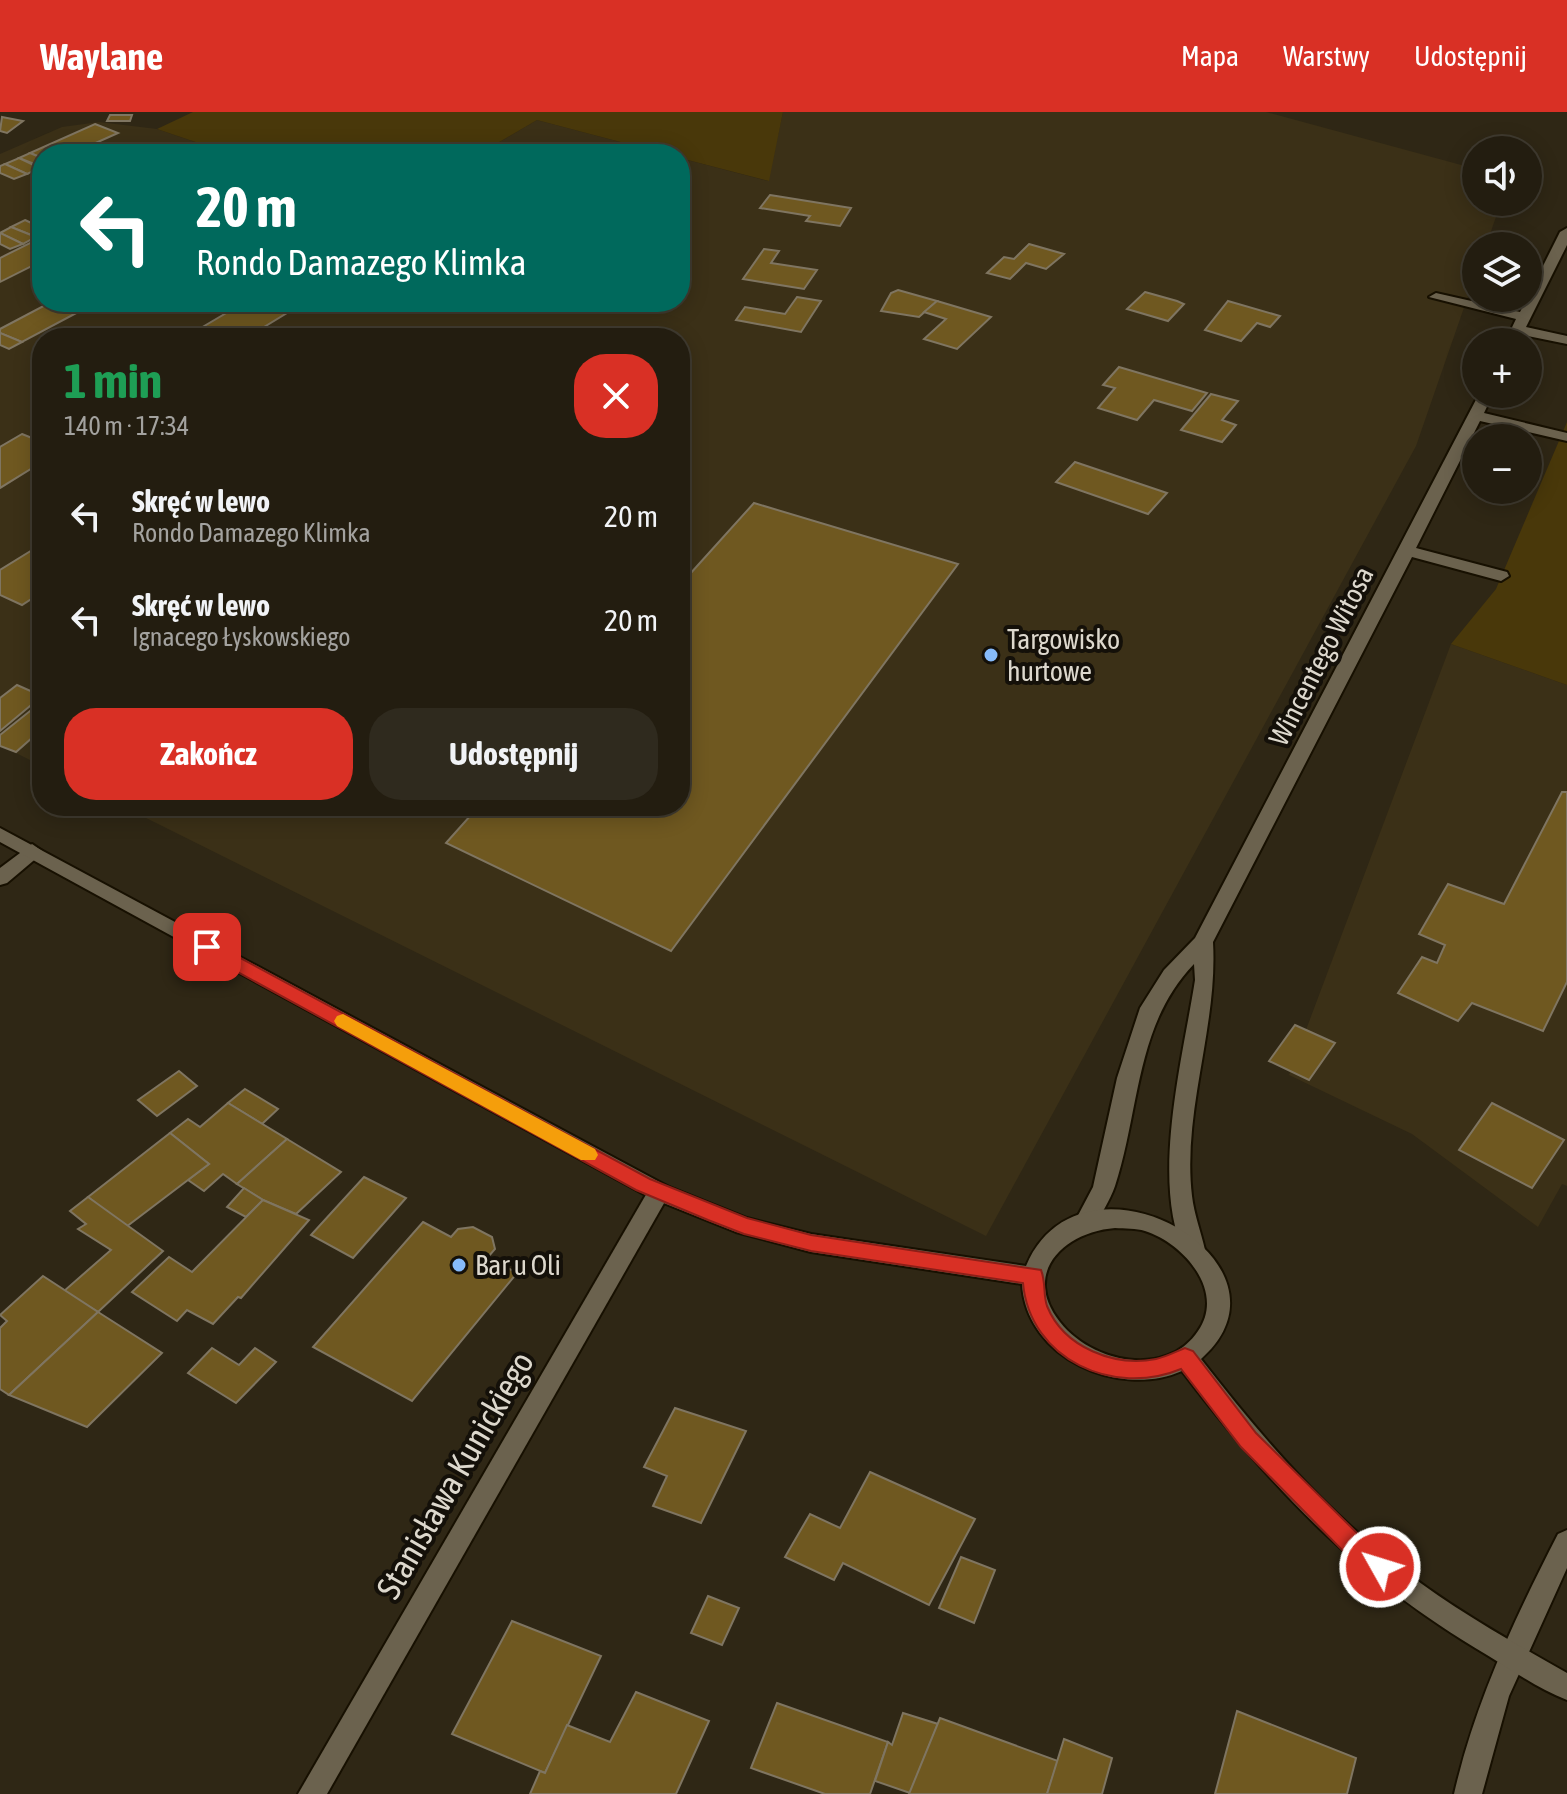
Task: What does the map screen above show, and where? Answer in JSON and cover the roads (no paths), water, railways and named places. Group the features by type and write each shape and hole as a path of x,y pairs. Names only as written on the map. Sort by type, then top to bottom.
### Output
{"street":[{"path":"1519,328 1567,232"},
{"path":"1436,297 1513,328"},
{"path":"1542,335 1567,340"},
{"name":"Wincentego Witosa","path":"1085,1223 1104,1187 1128,1078 1150,1008 1171,975 1203,942 1479,408"},
{"path":"1476,415 1564,437"},
{"path":"1407,551 1501,576"},
{"path":"0,834 659,1192 744,1226 811,1243 1033,1276"},
{"path":"0,878 32,851"},
{"name":"Wincentego Witosa","path":"1194,1250 1181,1196 1181,1136 1205,980 1203,942"},
{"name":"Stanisława Kunickiego","path":"312,1794 659,1192"},
{"path":"1115,1219 1145,1222 1172,1233 1194,1250 1210,1271 1217,1295 1216,1319 1205,1341 1185,1357 1160,1368 1130,1371 1100,1365 1071,1350 1048,1329 1036,1304 1033,1276 1042,1254 1060,1235 1085,1223 1115,1219"},
{"path":"1185,1357 1248,1440 1356,1548 1428,1604 1567,1687"},
{"path":"1468,1794 1482,1741 1512,1656 1567,1542"}],"place":[{"name":"Targowisko hurtowe","path":"991,655"},
{"name":"Bar u Oli","path":"459,1265"}]}
